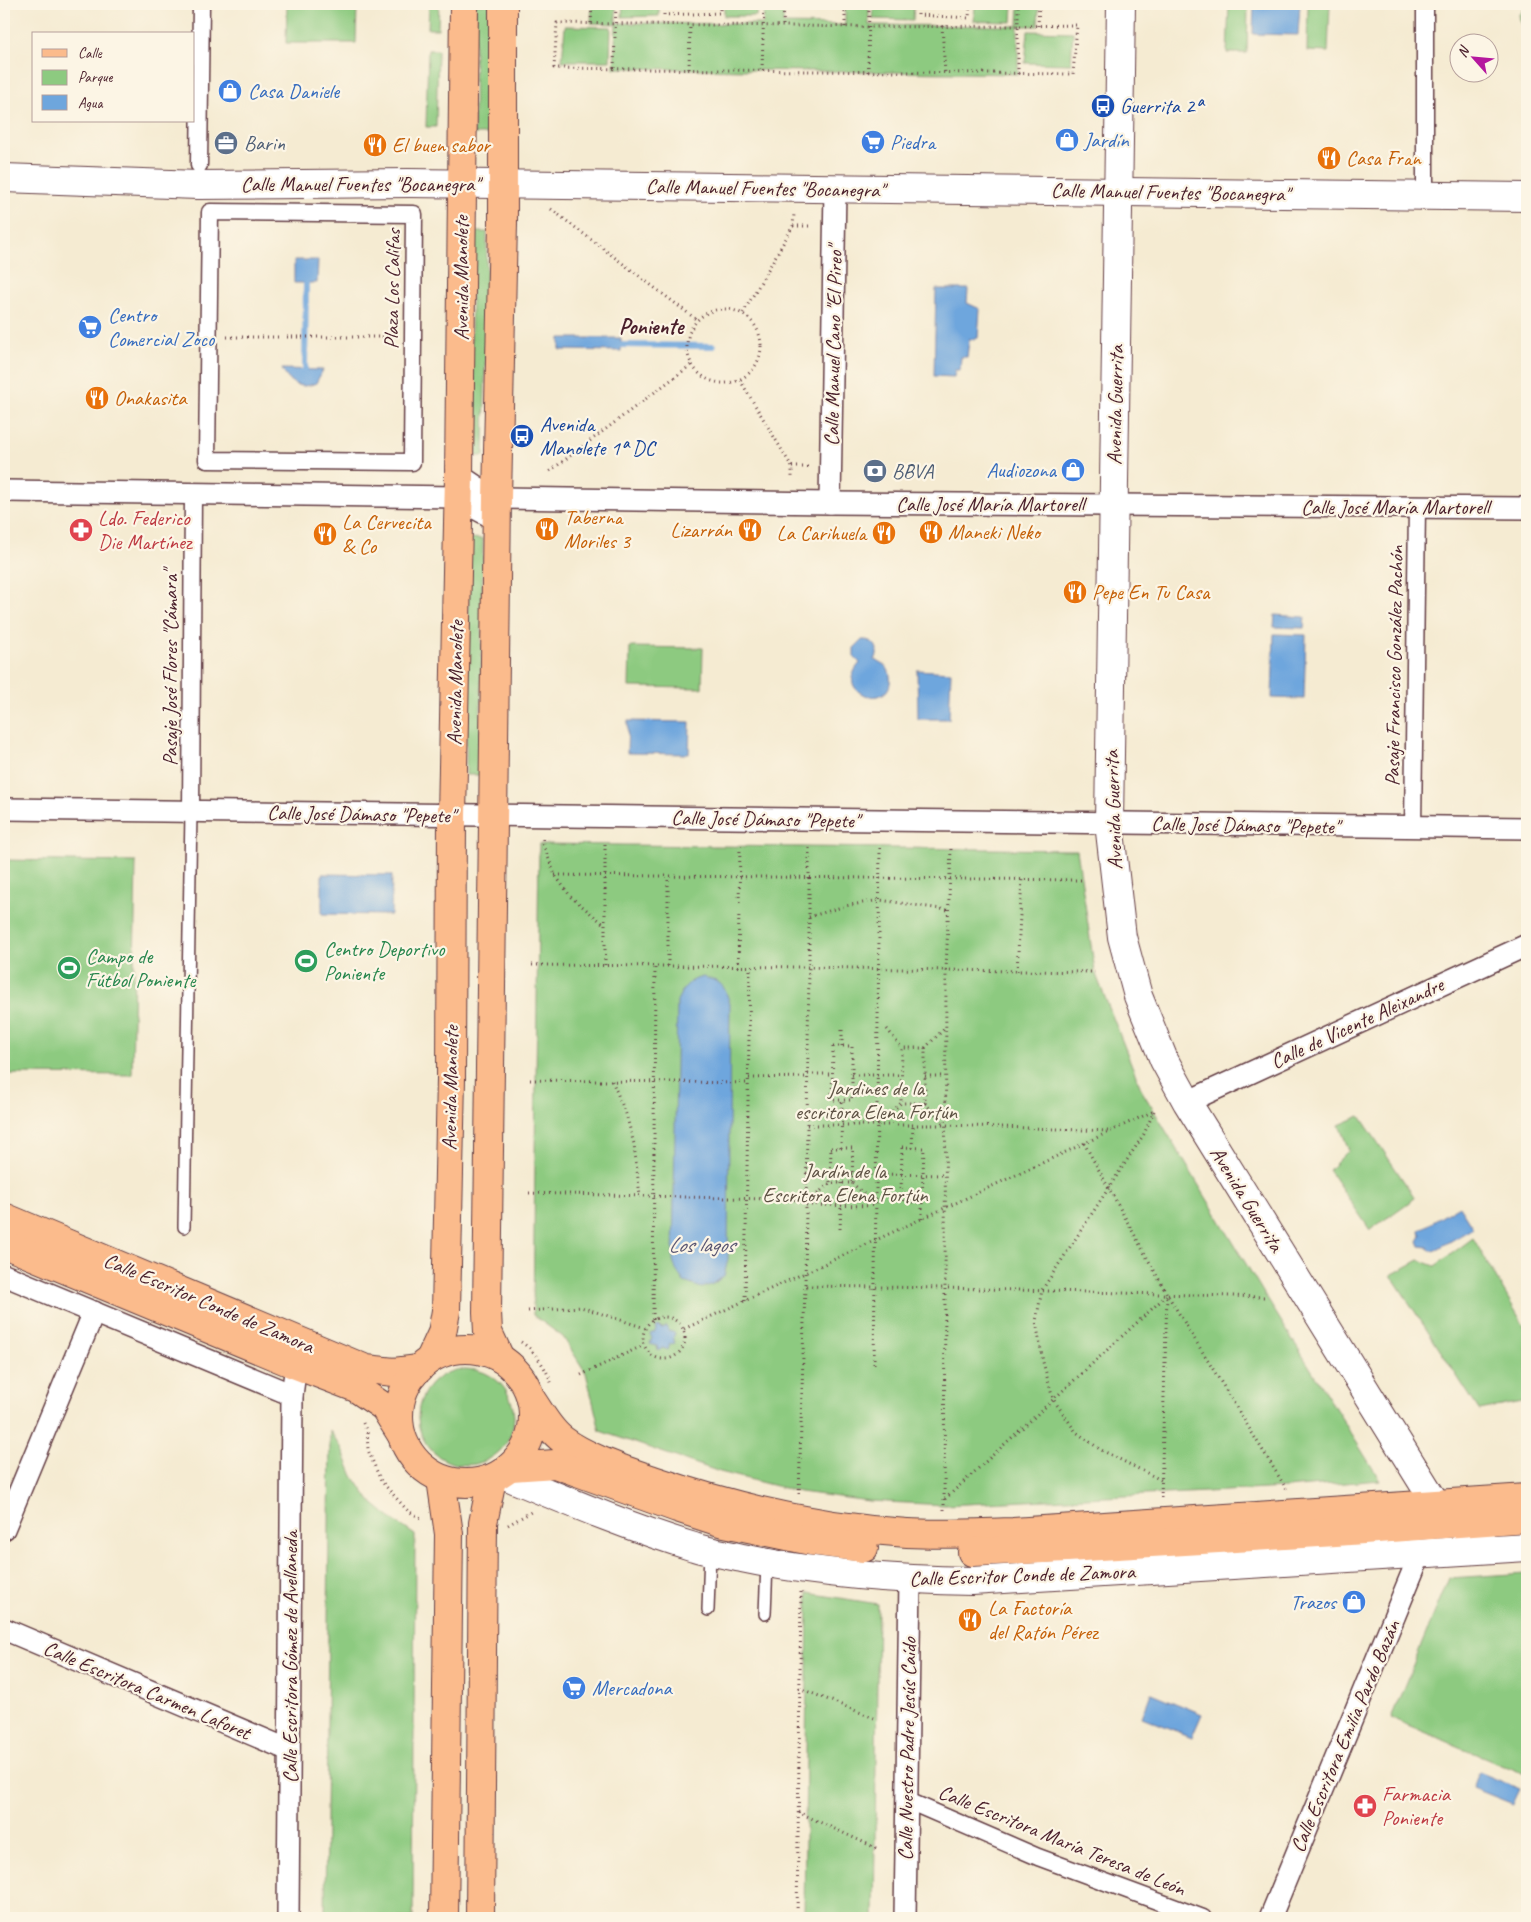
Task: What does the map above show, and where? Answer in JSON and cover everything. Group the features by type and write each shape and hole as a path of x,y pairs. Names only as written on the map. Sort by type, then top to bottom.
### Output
{"main road":[{"name":"Avenida Manolete","path":"424,1364 442,1333 446,1311 451,1079 452,816 459,486 464,4"},
{"name":"Avenida Manolete","path":"503,4 487,1312 488,1332 508,1349"},
{"name":"Calle Escritor Conde de Zamora","path":"4,1217 366,1369 394,1372 424,1364"},
{"name":"Calle Escritor Conde de Zamora","path":"4,1244 365,1393 384,1407 401,1434"},
{"path":"465,1349 483,1351 508,1349 514,1368 525,1382 543,1396 534,1417 531,1436 523,1453 502,1473 475,1484 457,1483 441,1479 423,1469 410,1453 401,1434 399,1417 401,1400 408,1383 424,1364 447,1352 465,1349"},
{"name":"Calle Escritor Conde de Zamora","path":"543,1396 552,1431 564,1441 584,1452 620,1468 730,1504 814,1522 862,1529 935,1534 1013,1532 1527,1498"},
{"name":"Calle Escritor Conde de Zamora","path":"502,1473 555,1464 720,1522 811,1542 906,1551 1031,1550 1527,1518"},
{"path":"480,1918 483,1523 502,1473"},
{"path":"441,1479 449,1534 444,1918"}],"street":[{"path":"198,165 201,4"},
{"name":"Avenida Guerrita","path":"1121,4 1109,823 1122,937 1138,996 1164,1060 1187,1102 1436,1504 1491,1549"},
{"path":"1425,4 1425,196"},
{"name":"Calle Manuel Fuentes \"Bocanegra\"","path":"4,178 198,184 502,184 1527,197"},
{"name":"Calle Manuel Cano \"El Pireo\"","path":"830,503 835,188"},
{"name":"Plaza Los Califas","path":"210,212 414,214 412,462 207,460 208,337 210,212"},
{"path":"4,491 193,494 459,486 497,509"},
{"name":"Pasaje José Flores \"Cámara\"","path":"190,812 193,494"},
{"name":"Calle José María Martorell","path":"497,509 830,503 1527,508"},
{"name":"Pasaje Francisco González Pachón","path":"1413,826 1417,507"},
{"name":"Calle José Dámaso \"Pepete\"","path":"4,809 1527,828"},
{"name":"Calle de Vicente Aleixandre","path":"1187,1102 1527,945"},
{"path":"4,1275 292,1395"},
{"path":"4,1529 94,1312"},
{"name":"Calle Escritor Conde de Zamora","path":"292,1395 296,1365"},
{"name":"Calle Escritora Gómez de Avellaneda","path":"288,1918 292,1395"},
{"name":"Calle Escritor Conde de Zamora","path":"502,1473 628,1524 694,1548 767,1563 837,1574 910,1580 972,1581 1527,1547"},
{"name":"Calle Escritora Emilia Pardo Bazán","path":"1270,1918 1420,1554"},
{"name":"Calle Nuestro Padre Jesús Caído","path":"905,1918 910,1580"},
{"name":"Calle Escritora Carmen Laforet","path":"4,1629 290,1750"},
{"name":"Calle Escritora María Teresa de León","path":"906,1800 1038,1857 1203,1918"}],"lane":[{"path":"184,1227 190,812"},
{"path":"708,1610 710,1551"},
{"path":"765,1614 767,1563"}],"path":[{"path":"591,23 592,4"},
{"path":"614,68 616,4"},
{"path":"664,4 664,15 720,13 720,4"},
{"path":"762,70 764,4"},
{"path":"783,26 784,4"},
{"path":"845,4 845,26"},
{"path":"868,72 869,4"},
{"path":"918,4 918,15 969,18 970,4"},
{"path":"1018,4 1018,74"},
{"path":"1038,26 1039,4"},
{"path":"557,23 616,23 868,27 1077,26 1073,74 554,68 557,23"},
{"path":"689,69 690,24"},
{"path":"942,26 945,73"},
{"path":"551,209 697,320"},
{"path":"743,313 793,226 794,214"},
{"path":"793,226 813,226"},
{"path":"732,309 743,313 759,331 762,343 761,356 756,367 740,380 723,384 710,381 700,375 692,365 687,353 687,341 691,329 697,320 708,312 732,309"},
{"path":"208,337 413,337"},
{"path":"550,471 692,365"},
{"path":"740,380 792,467 792,478"},
{"path":"792,467 809,467"},
{"path":"543,839 543,844 556,875 571,897 605,924"},
{"path":"605,844 605,965"},
{"path":"738,967 740,846"},
{"path":"799,1497 805,1286 809,847"},
{"path":"874,1364 880,848"},
{"path":"944,1510 946,970 951,849"},
{"path":"556,875 1081,880"},
{"path":"668,876 668,966"},
{"path":"1017,971 1022,879"},
{"path":"809,917 845,906 880,900 948,910"},
{"path":"532,965 750,966 1095,972"},
{"path":"653,1319 655,966"},
{"path":"745,1301 750,966"},
{"path":"902,1048 925,1048 946,1027"},
{"path":"842,1028 842,1046"},
{"path":"887,1029 902,1048 901,1103"},
{"path":"833,1046 852,1046 852,1100 832,1100 833,1074 833,1046"},
{"path":"925,1048 925,1103 946,1125"},
{"path":"749,1078 833,1074"},
{"path":"852,1075 902,1075"},
{"path":"925,1076 946,1076"},
{"path":"530,1080 749,1083"},
{"path":"612,1081 626,1114 634,1144 640,1196"},
{"path":"841,1148 842,1100"},
{"path":"877,1126 901,1103 925,1103"},
{"path":"684,1329 1154,1111 1144,1134 1042,1290 1036,1321 1043,1362 1053,1399 1076,1432 1101,1450 1161,1480"},
{"path":"807,1124 946,1125 1111,1131"},
{"path":"912,1148 913,1126"},
{"path":"1084,1143 1167,1294 1289,1493"},
{"path":"806,1205 830,1182 830,1148 853,1148 852,1183"},
{"path":"922,1202 904,1202 904,1195 901,1195 902,1148 924,1148 922,1219"},
{"path":"806,1173 945,1175"},
{"path":"830,1182 852,1183 876,1206"},
{"path":"840,1229 842,1183"},
{"path":"529,1193 747,1197 806,1200"},
{"path":"806,1205 876,1206"},
{"path":"805,1286 875,1286 1266,1297"},
{"path":"945,1499 1167,1294"},
{"path":"1161,1499 1167,1294"},
{"path":"528,1311 581,1307 645,1328"},
{"path":"667,1316 680,1323 684,1329 684,1343 677,1354 672,1357 658,1358 647,1351 644,1345 645,1328 653,1319 667,1316"},
{"path":"508,1349 524,1344 537,1358 549,1375 543,1396"},
{"path":"581,1376 644,1345"},
{"path":"359,1418 367,1432 368,1450 381,1481 408,1511 422,1518 425,1526"},
{"path":"508,1530 508,1524 538,1508"},
{"path":"797,1918 802,1588"},
{"path":"799,1688 874,1718"},
{"path":"798,1812 878,1849"}],"green space":[{"path":"287,4 357,4 356,43 286,43"},
{"path":"429,4 439,4 438,29 428,29"},
{"path":"475,4 490,4 488,134 474,134"},
{"path":"592,4 616,4 616,23 763,24 764,4 784,4 783,24 845,25 845,4 869,4 869,25 1018,26 1018,74 614,68 616,24 591,23"},
{"path":"623,4 659,4 659,16 622,17"},
{"path":"724,4 757,4 756,16 724,16"},
{"path":"874,4 914,4 913,20 873,19"},
{"path":"975,4 1013,4 1012,22 974,21"},
{"path":"1019,4 1039,4 1038,26 1018,26"},
{"path":"1229,4 1248,4 1247,53 1227,53"},
{"path":"1308,4 1330,4 1328,52 1307,51"},
{"path":"1527,6 1527,51 1523,51 1522,24 1519,14"},
{"path":"565,26 611,27 610,61 562,61"},
{"path":"1028,31 1073,32 1071,64 1025,63"},
{"path":"428,50 438,50 436,127 426,127"},
{"path":"473,232 487,232 484,456 469,456"},
{"path":"469,538 483,539 480,775 466,775"},
{"path":"630,647 703,648 702,688 629,687"},
{"name":"Jardín de la Escritora Elena Fortún","path":"539,844 1077,850 1095,972 1142,1091 1266,1297 1380,1480 1286,1488 945,1505 869,1501 800,1492 720,1472 600,1431 586,1373 563,1337 533,1315"},
{"name":"Campo de Fútbol Poniente","path":"4,860 136,862 132,1075 4,1074"},
{"path":"1360,1116 1415,1198 1370,1230 1329,1170 1349,1150 1339,1125"},
{"path":"1473,1238 1527,1331 1527,1401 1479,1410 1391,1275 1419,1260 1435,1266"},
{"path":"466,1369 484,1372 500,1383 511,1399 514,1417 511,1435 500,1451 484,1462 466,1465 448,1462 432,1451 421,1435 418,1417 421,1399 432,1383 448,1372"},
{"path":"330,1431 341,1447 353,1476 370,1501 415,1535 413,1918 325,1918"},
{"path":"1527,1573 1527,1775 1391,1718 1449,1578"},
{"path":"808,1593 878,1604 874,1918 804,1918"}],"water":[{"path":"1254,4 1300,4 1298,35 1253,34"},
{"path":"294,260 318,260 317,283 294,283"},
{"path":"936,289 968,289 967,303 980,309 978,338 969,340 967,357 961,357 960,370 955,370 954,377 934,376"},
{"path":"560,338 621,338 621,351 560,350"},
{"path":"282,369 323,370 316,383 300,386 292,382"},
{"path":"1275,615 1305,617 1304,628 1274,627"},
{"path":"1274,634 1306,635 1304,699 1272,698"},
{"path":"862,640 873,643 877,649 875,660 881,662 888,670 890,676 889,687 883,694 875,696 866,695 858,691 853,684 853,675 860,663 854,657 854,648"},
{"path":"917,670 951,672 949,719 918,719"},
{"path":"628,721 690,722 689,754 627,753"},
{"path":"322,874 392,875 391,915 322,914"},
{"name":"Los lagos","path":"703,977 722,985 730,1004 728,1259 724,1276 713,1284 702,1288 684,1282 676,1270 673,1260 677,1001 687,985 693,980"},
{"path":"1459,1206 1473,1228 1434,1251 1430,1251 1428,1247 1420,1246 1418,1241 1421,1236 1420,1230"},
{"path":"657,1326 663,1328 667,1326 669,1331 675,1333 673,1338 675,1343 670,1344 668,1350 663,1348 658,1351 657,1346 650,1344 652,1338 650,1334 655,1332"},
{"path":"1151,1693 1202,1714 1192,1737 1142,1717"},
{"path":"1479,1772 1520,1789 1513,1804 1473,1788"}],"waterway":[{"path":"305,369 306,283"},
{"path":"620,345 713,346"}],"place":[{"name":"Casa Daniele","path":"230,91"},
{"name":"Guerrita 2ª","path":"1103,106"},
{"name":"Jardín","path":"1067,140"},
{"name":"Piedra","path":"873,142"},
{"name":"Barin","path":"226,143"},
{"name":"El buen sabor","path":"375,145"},
{"name":"Casa Fran","path":"1329,158"},
{"name":"Centro Comercial Zoco","path":"90,327"},
{"name":"Onakasita","path":"97,398"},
{"name":"Avenida Manolete 1ª DC","path":"522,436"},
{"name":"Audiozona","path":"1073,470"},
{"name":"BBVA","path":"875,471"},
{"name":"Taberna Moriles 3","path":"547,529"},
{"name":"Ldo. Federico Die Martínez","path":"81,530"},
{"name":"Lizarrán","path":"750,530"},
{"name":"Maneki Neko","path":"931,532"},
{"name":"La Carihuela","path":"884,533"},
{"name":"La Cervecita & Co","path":"325,534"},
{"name":"Pepe En Tu Casa","path":"1075,592"},
{"name":"Centro Deportivo Poniente","path":"306,961"},
{"name":"Campo de Fútbol Poniente","path":"69,968"},
{"name":"Trazos","path":"1354,1602"},
{"name":"La Factoría del Ratón Pérez","path":"970,1620"},
{"name":"Mercadona","path":"574,1688"},
{"name":"Farmacia Poniente","path":"1365,1806"}],"district":[{"name":"Poniente","path":"651,327"}],"park label":[{"name":"Jardines de la escritora Elena Fortún","path":"876,1100"}]}
